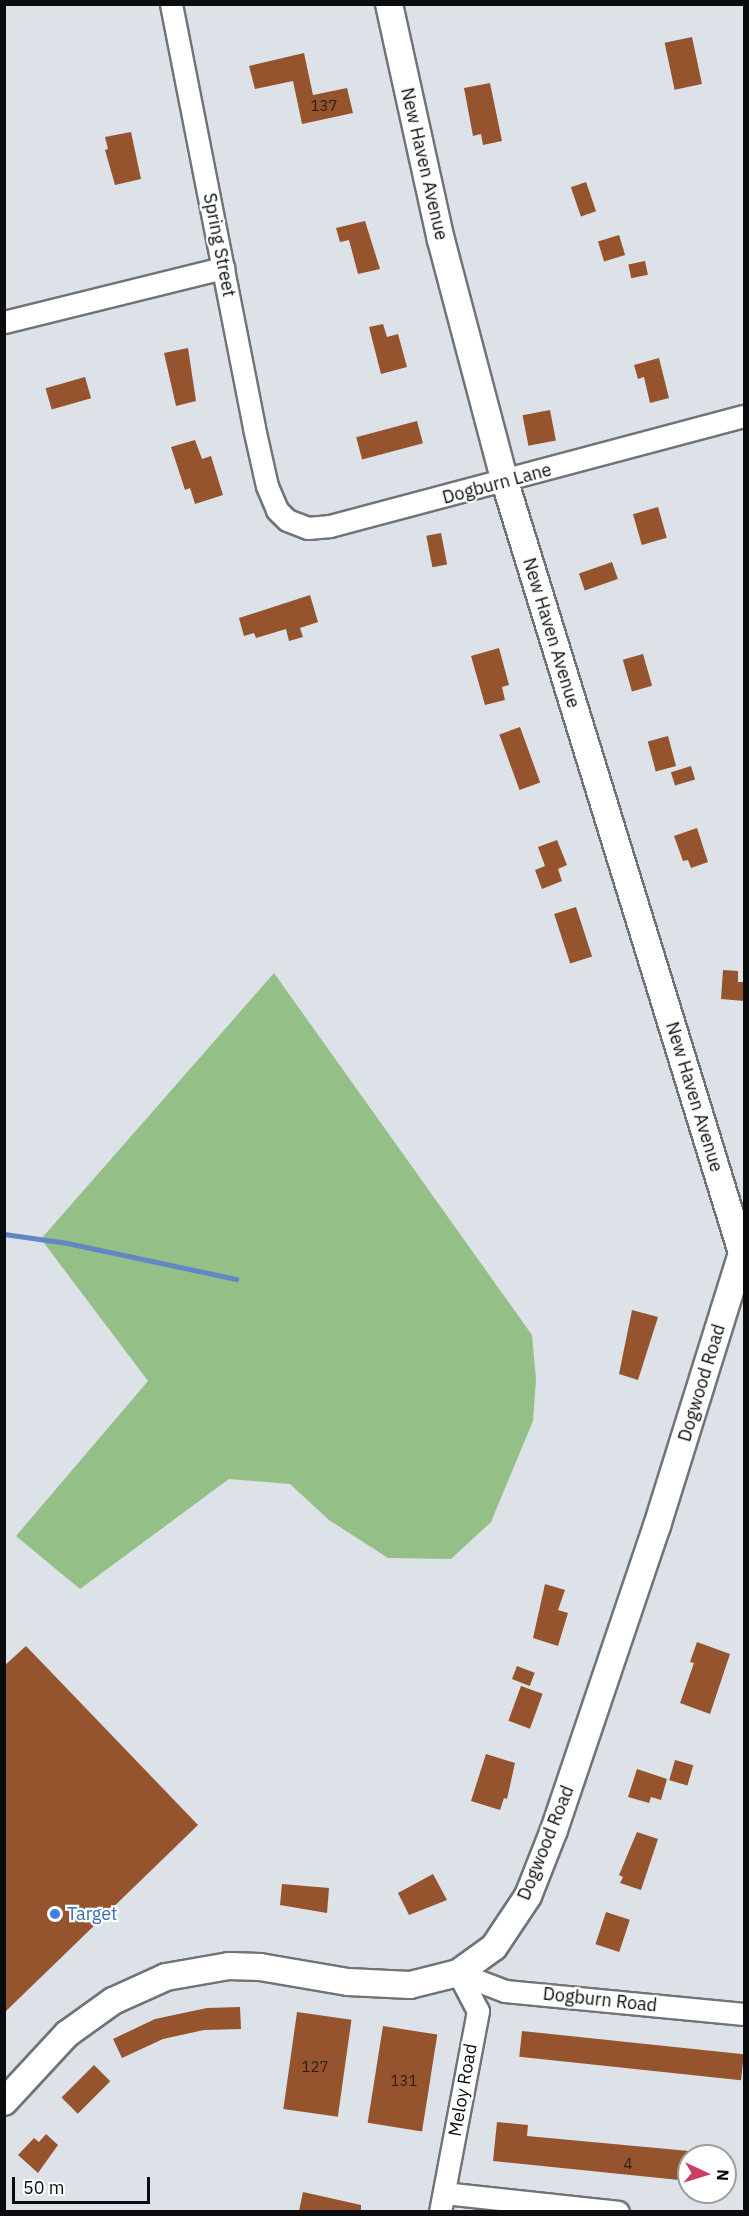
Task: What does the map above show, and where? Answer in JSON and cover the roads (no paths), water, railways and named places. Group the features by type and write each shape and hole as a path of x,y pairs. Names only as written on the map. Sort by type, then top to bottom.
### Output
{"street":[{"name":"Spring Street","path":"171,4 267,486"},
{"name":"New Haven Avenue","path":"389,4 441,240 505,482 743,1250"},
{"path":"4,322 223,268"},
{"name":"Dogburn Lane","path":"267,486 277,510 287,520 297,525 319,528 505,482 744,416"},
{"name":"Dogwood Road","path":"4,2102 67,2034 121,1996 166,1977 197,1969 240,1966 398,1986 436,1981 458,1973 494,1947 528,1896 657,1526 743,1250"},
{"name":"Dogburn Road","path":"458,1973 505,1991 744,2014"},
{"name":"Meloy Road","path":"442,2202 478,2011 458,1973"},
{"path":"442,2202 618,2211"}],"waterway":[{"path":"4,1234 67,1243 236,1279"}],"place":[{"name":"Target","path":"55,1914"}]}
